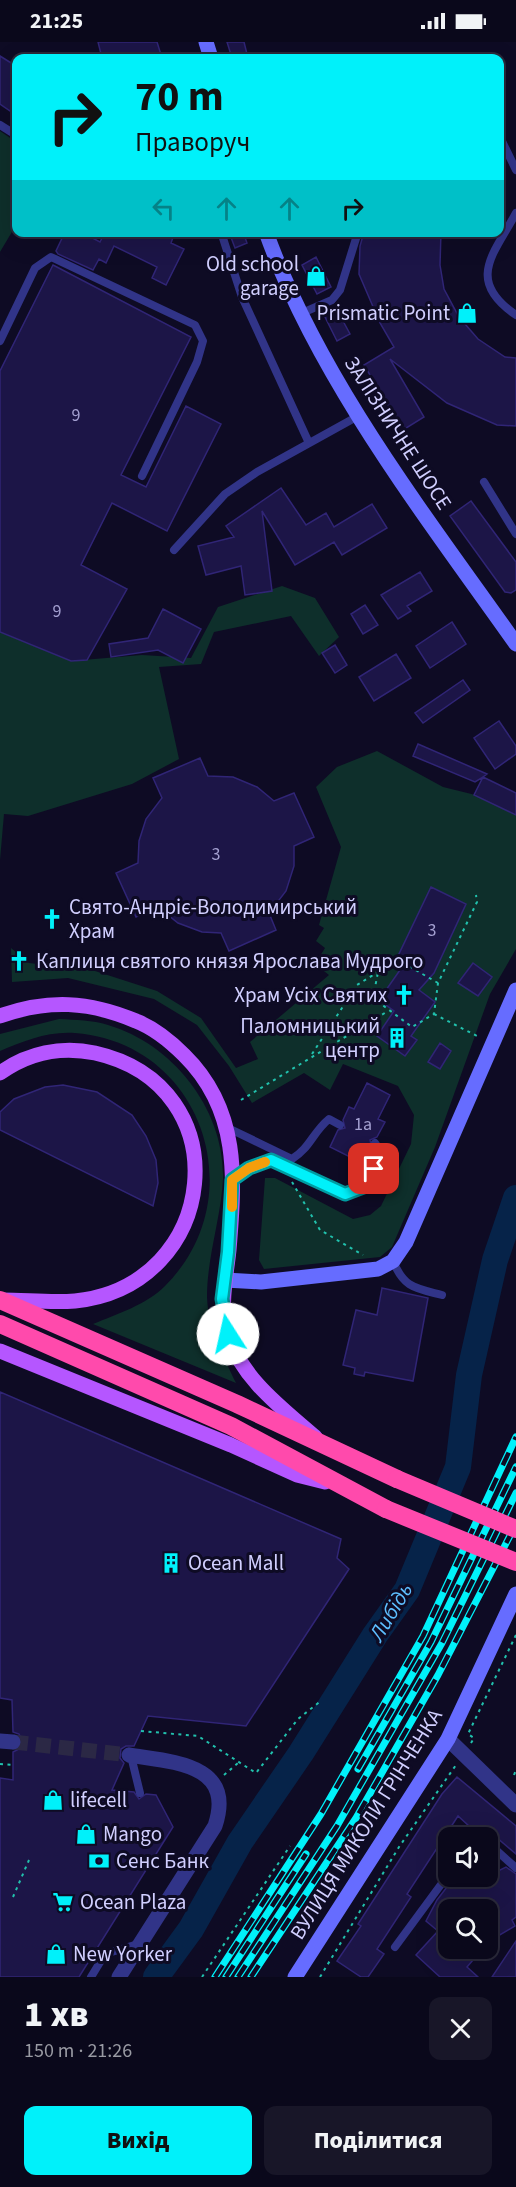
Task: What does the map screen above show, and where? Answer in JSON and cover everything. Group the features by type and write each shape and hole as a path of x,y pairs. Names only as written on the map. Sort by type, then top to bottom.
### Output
{"highway":[{"path":"0,1300 237,1404 397,1479 516,1529"},
{"path":"0,1324 231,1426 386,1509 516,1562"}],"main road":[{"path":"0,1016 22,1008 54,1003 116,1012 143,1024 169,1041 208,1083 228,1128 232,1180 222,1299 228,1334 241,1363 264,1392 324,1445"},
{"path":"0,1073 33,1056 58,1050 83,1050 107,1056 152,1078 170,1095 191,1136 196,1171 193,1204 186,1224 162,1258 131,1282 114,1290 76,1301 0,1300"},
{"path":"0,1351 231,1445 297,1475 342,1486"}],"street":[{"name":"ЗАЛІЗНИЧНЕ ШОСЕ","path":"268,237 278,266 302,314 360,415 404,486 516,644"},
{"path":"225,1280 261,1282 378,1269 393,1261 406,1242 516,990"},
{"name":"ВУЛИЦЯ МИКОЛИ ГРІНЧЕНКА","path":"296,1977 448,1738 516,1594"},
{"path":"448,1738 516,1805"},
{"path":"119,1977 216,1826 220,1813 219,1797 213,1785 200,1771 186,1764 130,1756"}],"lane":[{"path":"504,145 516,170"},
{"path":"504,233 516,214"},
{"path":"223,237 242,297 309,443"},
{"path":"302,314 332,300 340,291 356,237"},
{"path":"502,237 494,249 486,273 490,287 505,307 516,315"},
{"path":"0,341 35,268 51,258 195,325 203,341 197,362 142,476"},
{"path":"174,549 225,494 360,415"},
{"path":"484,482 516,534"},
{"path":"228,1128 292,1159 305,1151 319,1128 329,1119 340,1125"},
{"path":"232,1180 249,1168 271,1160 345,1194 366,1186 382,1153 375,1143"},
{"path":"393,1261 399,1276 409,1286 442,1295"},
{"path":"130,1756 140,1793"},
{"path":"498,1852 516,1868"},
{"path":"395,1947 439,1887"},
{"path":"90,1977 105,1954 141,1943"}],"path":[{"path":"434,1014 438,983 477,902 476,895"},
{"path":"310,1057 357,985 378,972 393,957 438,983"},
{"path":"378,972 374,998 389,1010 412,1027 434,1014"},
{"path":"241,1100 389,1010"},
{"path":"434,1014 484,1039"},
{"path":"282,1164 320,1230 364,1256"},
{"path":"474,1738 468,1734 516,1635"},
{"path":"141,1731 198,1736 256,1773 298,1719 322,1700"},
{"path":"0,1764 13,1765"},
{"path":"320,1977 399,1847 452,1770"},
{"path":"514,1775 516,1770"},
{"path":"202,1977 290,1846"},
{"path":"13,1897 29,1860"}],"green space":[{"path":"0,131 12,139 12,232 0,252"},
{"path":"282,586 315,598 339,637 319,656 291,616 214,632 201,664 159,667 179,759 132,784 28,816 4,814 0,860 0,632 71,661 142,655 191,658 218,607"},
{"path":"377,751 443,787 516,805 516,949 490,994 435,1147 392,1247 380,1257 264,1269 259,1260 265,1178 275,1178 353,1219 370,1215 381,1206 411,1144 414,1115 398,1086 343,1064 330,1090 304,1073 252,1103 229,1066 197,1025 154,999 68,978 12,982 11,948 29,963 95,971 157,991 201,1018 236,1068 258,1059 250,1042 329,975 315,964 325,948 316,941 324,928 319,925 341,847 316,787 337,767"},
{"path":"59,1019 102,1023 132,1034 154,1047 173,1064 191,1083 205,1105 215,1128 221,1153 223,1179 209,1267 208,1308 217,1341 236,1383 93,1324 140,1304 157,1293 192,1250 206,1210 209,1169 201,1130 183,1094 156,1064 119,1043 75,1033 65,1033 36,1038 0,1051 0,1034"}],"building":[{"path":"98,42 157,42 161,54 101,54"},
{"path":"227,42 244,42 247,54 231,54"},
{"path":"0,56 12,64 12,112 0,104"},
{"path":"63,237 90,237 100,242 102,237 173,237 171,243 184,249 166,285 152,278 157,267 114,246 106,263 99,259 93,270 56,251"},
{"path":"231,237 245,237 247,243 235,248"},
{"path":"363,237 441,237 440,265 444,289 459,317 478,339 505,357 516,358 516,426 497,425 447,403 390,359 424,417 403,430 364,365 394,347 380,323 359,274"},
{"path":"316,257 331,287 317,294 302,265"},
{"path":"53,265 191,337 121,475 146,487 186,406 221,424 167,531 112,503 81,565 127,589 87,660 71,661 0,632 0,371"},
{"path":"336,308 350,334 337,341 324,315"},
{"path":"281,488 306,525 326,513 334,527 372,504 387,528 342,555 334,542 295,565 262,511 272,591 245,595 241,566 206,575 198,546 234,537 226,526"},
{"path":"471,501 516,562 516,590 511,593 505,592 450,516"},
{"path":"420,572 432,591 407,606 411,611 398,619 381,595"},
{"path":"365,605 378,625 363,634 351,614"},
{"path":"163,609 201,629 183,663 158,650 111,657 109,644 148,638"},
{"path":"452,622 466,644 430,668 416,646"},
{"path":"335,645 347,665 335,673 322,653"},
{"path":"396,654 411,678 374,701 359,677"},
{"path":"463,680 470,690 423,723 415,713"},
{"path":"499,721 516,746 516,754 495,769 474,738"},
{"path":"418,744 487,774 475,782 413,756"},
{"path":"200,758 208,776 233,777 257,787 274,801 294,793 314,837 294,846 294,866 286,891 269,913 276,930 229,951 221,933 202,932 178,923 158,907 136,917 116,873 138,863 139,841 146,819 162,798 153,778"},
{"path":"483,777 516,793 516,815 474,795"},
{"path":"431,887 466,904 434,973 419,990 435,1002 411,1036 417,1040 405,1056 377,1036 394,1011 379,1000 407,960 398,956"},
{"path":"473,963 492,977 478,996 458,983"},
{"path":"440,1043 451,1051 440,1069 428,1062"},
{"path":"367,1083 390,1095 378,1119 385,1122 377,1137 370,1140 372,1149 364,1164 330,1147 338,1130 345,1128 343,1120 349,1107 354,1109"},
{"path":"63,1085 97,1092 132,1115 146,1136 156,1160 158,1183 153,1206 0,1130 0,1112 14,1099 45,1087"},
{"path":"382,1288 428,1298 413,1381 365,1372 364,1376 354,1374 355,1368 343,1365 356,1310 377,1315"},
{"name":"Ocean Mall","path":"0,1392 341,1539 337,1558 349,1569 246,1726 148,1716 134,1746 121,1749 120,1758 124,1763 112,1790 134,1792 139,1799 146,1794 156,1795 173,1827 79,1977 0,1977 0,1778 13,1780 13,1752 21,1748 23,1742 19,1734 13,1732 12,1700 0,1698"},
{"path":"457,1777 516,1826 516,1854 498,1839 498,1827 470,1827 458,1816 451,1827 438,1827 438,1847 407,1894 411,1897 377,1949 384,1954 368,1977 361,1977 337,1961 361,1926 358,1924 442,1794"},
{"path":"506,1867 516,1874 516,1917 512,1920 515,1926 498,1936 498,1899 438,1899 438,1931 426,1921 437,1900 447,1887 498,1887 498,1871"},
{"path":"438,1931 438,1959 472,1959 467,1967 478,1977 440,1977 416,1955"},
{"path":"516,1941 516,1977 492,1977"}],"waterway":[{"name":"Либідь","path":"156,1977 191,1929 240,1842 301,1753 375,1635 407,1590 458,1467 469,1375 495,1260 516,1198"}],"tunnel":[{"path":"13,1742 129,1755"}],"railway":[{"path":"215,1977 321,1814 423,1636 516,1437"},
{"path":"358,1769 431,1642 516,1467"},
{"path":"238,1977 337,1826 442,1643 516,1493"},
{"path":"251,1977 356,1818 438,1675 516,1524"},
{"path":"226,1977 306,1854"}],"slow traffic":[{"path":"232,1207 232,1180 249,1168 265,1162"}],"place":[{"name":"Old school garage","path":"316,276"},
{"name":"Prismatic Point","path":"467,313"},
{"name":"Свято-Андріє-Володимирський Храм","path":"52,919"},
{"name":"Каплиця святого князя Ярослава Мудрого","path":"19,961"},
{"name":"Храм Усіх Святих","path":"404,995"},
{"name":"Паломницький центр","path":"397,1038"},
{"name":"Ocean Mall","path":"171,1563"},
{"name":"lifecell","path":"53,1800"},
{"name":"Mango","path":"86,1834"},
{"name":"Сенс Банк","path":"99,1861"},
{"name":"Ocean Plaza","path":"63,1902"},
{"name":"New Yorker","path":"56,1954"}],"route":[{"path":"228,1334 222,1299 232,1208 232,1180 249,1168 271,1160 345,1194 366,1186 374,1169"}]}
